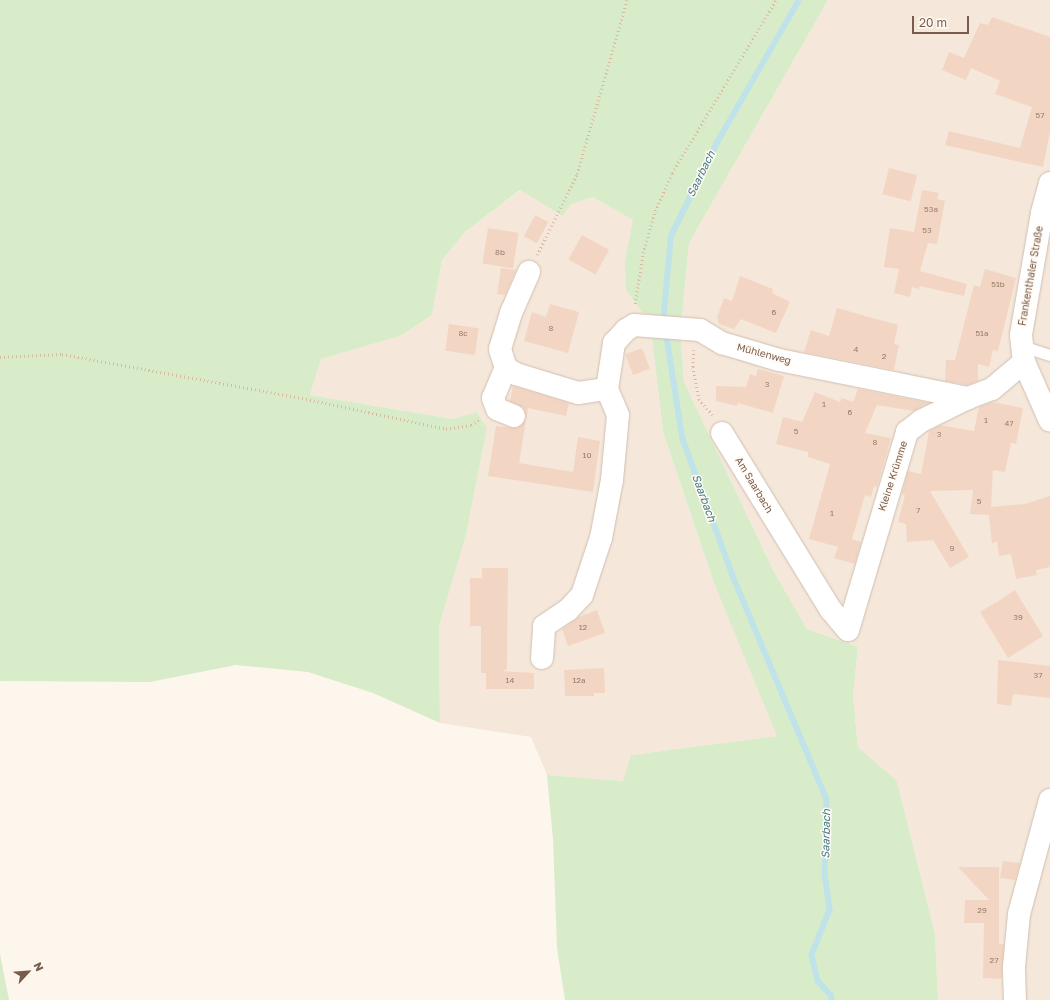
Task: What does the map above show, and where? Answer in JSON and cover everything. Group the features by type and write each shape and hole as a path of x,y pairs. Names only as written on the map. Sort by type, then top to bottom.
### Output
{"street":[{"name":"Frankenthaler Straße","path":"1050,183 1042,213 1023,320 1023,354 1050,421"},
{"path":"514,416 497,409 494,403 506,368 500,350 510,313 529,272"},
{"path":"542,658 544,626 568,610 582,595 601,538 612,480 618,415 607,390 614,343 640,326"},
{"name":"Mühlenweg","path":"640,326 692,329 722,343 779,360 968,398"},
{"name":"Kleine Krümme","path":"848,630 883,506 907,432 922,421 968,398 992,389 1023,354"},
{"path":"506,368 516,374 578,393 607,390"},
{"name":"Am Saarbach","path":"722,433 831,610 848,630"},
{"path":"1014,1000 1014,967 1019,914 1050,800"}],"lane":[{"path":"1023,354 1050,355"}],"path":[{"path":"529,272 577,174 627,0"},
{"path":"640,326 643,253 655,211 669,180 741,55 776,0"},
{"path":"692,329 693,367 699,399 721,423 722,433"},
{"path":"0,357 62,354 302,398 446,429 471,425 485,416 494,403"}],"shaded area":[{"path":"828,0 1050,0 1050,1000 938,1000 935,934 897,781 858,747 853,696 858,647 807,629 773,570 684,382 681,338 652,338 663,432 714,583 778,736 631,755 624,781 547,775 531,737 440,723 439,627 466,535 487,428 478,413 453,419 310,395 321,359 400,336 432,315 442,260 465,232 521,190 563,215 570,205 593,197 634,220 625,261 682,317 689,243"}],"green space":[{"path":"0,0 828,0 689,243 682,317 643,313 626,290 625,261 633,220 593,197 570,205 563,216 520,190 465,232 442,260 432,315 400,336 321,359 310,395 453,419 477,412 487,428 466,535 439,627 440,723 373,693 308,672 236,665 150,682 0,681"},
{"path":"652,338 681,338 684,382 773,570 807,629 858,647 853,696 858,747 897,781 935,934 938,1000 565,1000 557,948 553,839 547,775 623,781 631,755 777,736 714,583 663,432"},
{"path":"0,953 1,959 9,1000 0,1000"}],"building":[{"path":"992,17 1050,37 1050,132 1043,167 945,145 949,131 1020,148 1032,107 995,94 1000,81 971,68 966,80 942,70 949,52 964,58 980,23 988,25"},
{"path":"889,168 917,175 911,201 882,194"},
{"path":"922,190 939,193 937,199 945,201 937,244 928,243 920,271 967,284 964,296 920,286 919,289 912,287 910,297 894,293 899,269 884,267 890,228 914,232"},
{"path":"535,215 548,222 537,243 524,236"},
{"path":"488,228 519,233 513,268 482,264"},
{"path":"582,235 609,250 596,275 568,259"},
{"path":"501,268 516,270 505,295 497,294"},
{"path":"985,269 1016,278 998,351 993,350 989,367 978,364 978,381 967,385 945,381 946,360 955,360 974,285 980,287"},
{"path":"740,276 773,289 772,293 790,302 776,333 741,319 734,329 719,324 717,317 724,298 732,301"},
{"path":"550,304 579,312 568,353 524,341 532,312 546,317"},
{"path":"837,308 898,325 894,344 899,345 894,370 804,352 811,330 829,336"},
{"path":"449,324 479,328 475,355 445,351"},
{"path":"642,348 650,369 633,375 625,354"},
{"path":"758,369 784,376 773,413 738,403 737,406 716,401 716,386 746,387 750,374 756,376"},
{"path":"513,386 569,403 566,416 528,408 519,463 573,472 578,437 600,441 593,492 488,476 496,426 516,428 526,420 524,408 510,401"},
{"path":"858,389 929,403 914,411 877,405 865,433 891,438 877,487 874,486 871,497 865,495 852,539 861,542 855,564 834,558 838,547 809,539 830,464 808,457 808,452 776,444 783,417 802,422 815,392 840,402 842,398 853,402"},
{"path":"992,402 1023,408 1016,444 1011,443 1005,472 993,470 991,507 1025,504 1050,496 1050,567 1036,570 1037,575 1016,579 1011,554 999,556 997,541 992,544 989,515 970,514 973,490 930,491 969,557 950,568 933,540 907,542 906,524 898,522 905,495 902,494 908,471 921,474 929,431 940,425 974,431 979,407"},
{"path":"482,568 508,568 507,669 502,671 534,673 534,689 486,689 486,673 481,673 481,626 470,626 470,578 482,578"},
{"path":"1015,590 1043,636 1008,658 980,612 996,602 997,604 997,602"},
{"path":"597,610 605,633 568,646 562,629 579,617"},
{"path":"998,660 1050,666 1050,698 1013,694 1011,706 997,704"},
{"path":"604,668 605,693 594,693 594,696 565,696 564,670"},
{"path":"1003,861 1020,863 1015,880 1000,878"},
{"path":"958,867 999,867 999,944 1004,944 1002,979 983,978 984,923 964,923 965,900 989,900"}],"waterway":[{"name":"Saarbach","path":"665,323 664,311 671,236 718,141 799,0"},
{"name":"Saarbach","path":"666,331 683,439 733,576 827,800 825,874 830,910 812,955 818,981 831,995 832,1000"}]}
